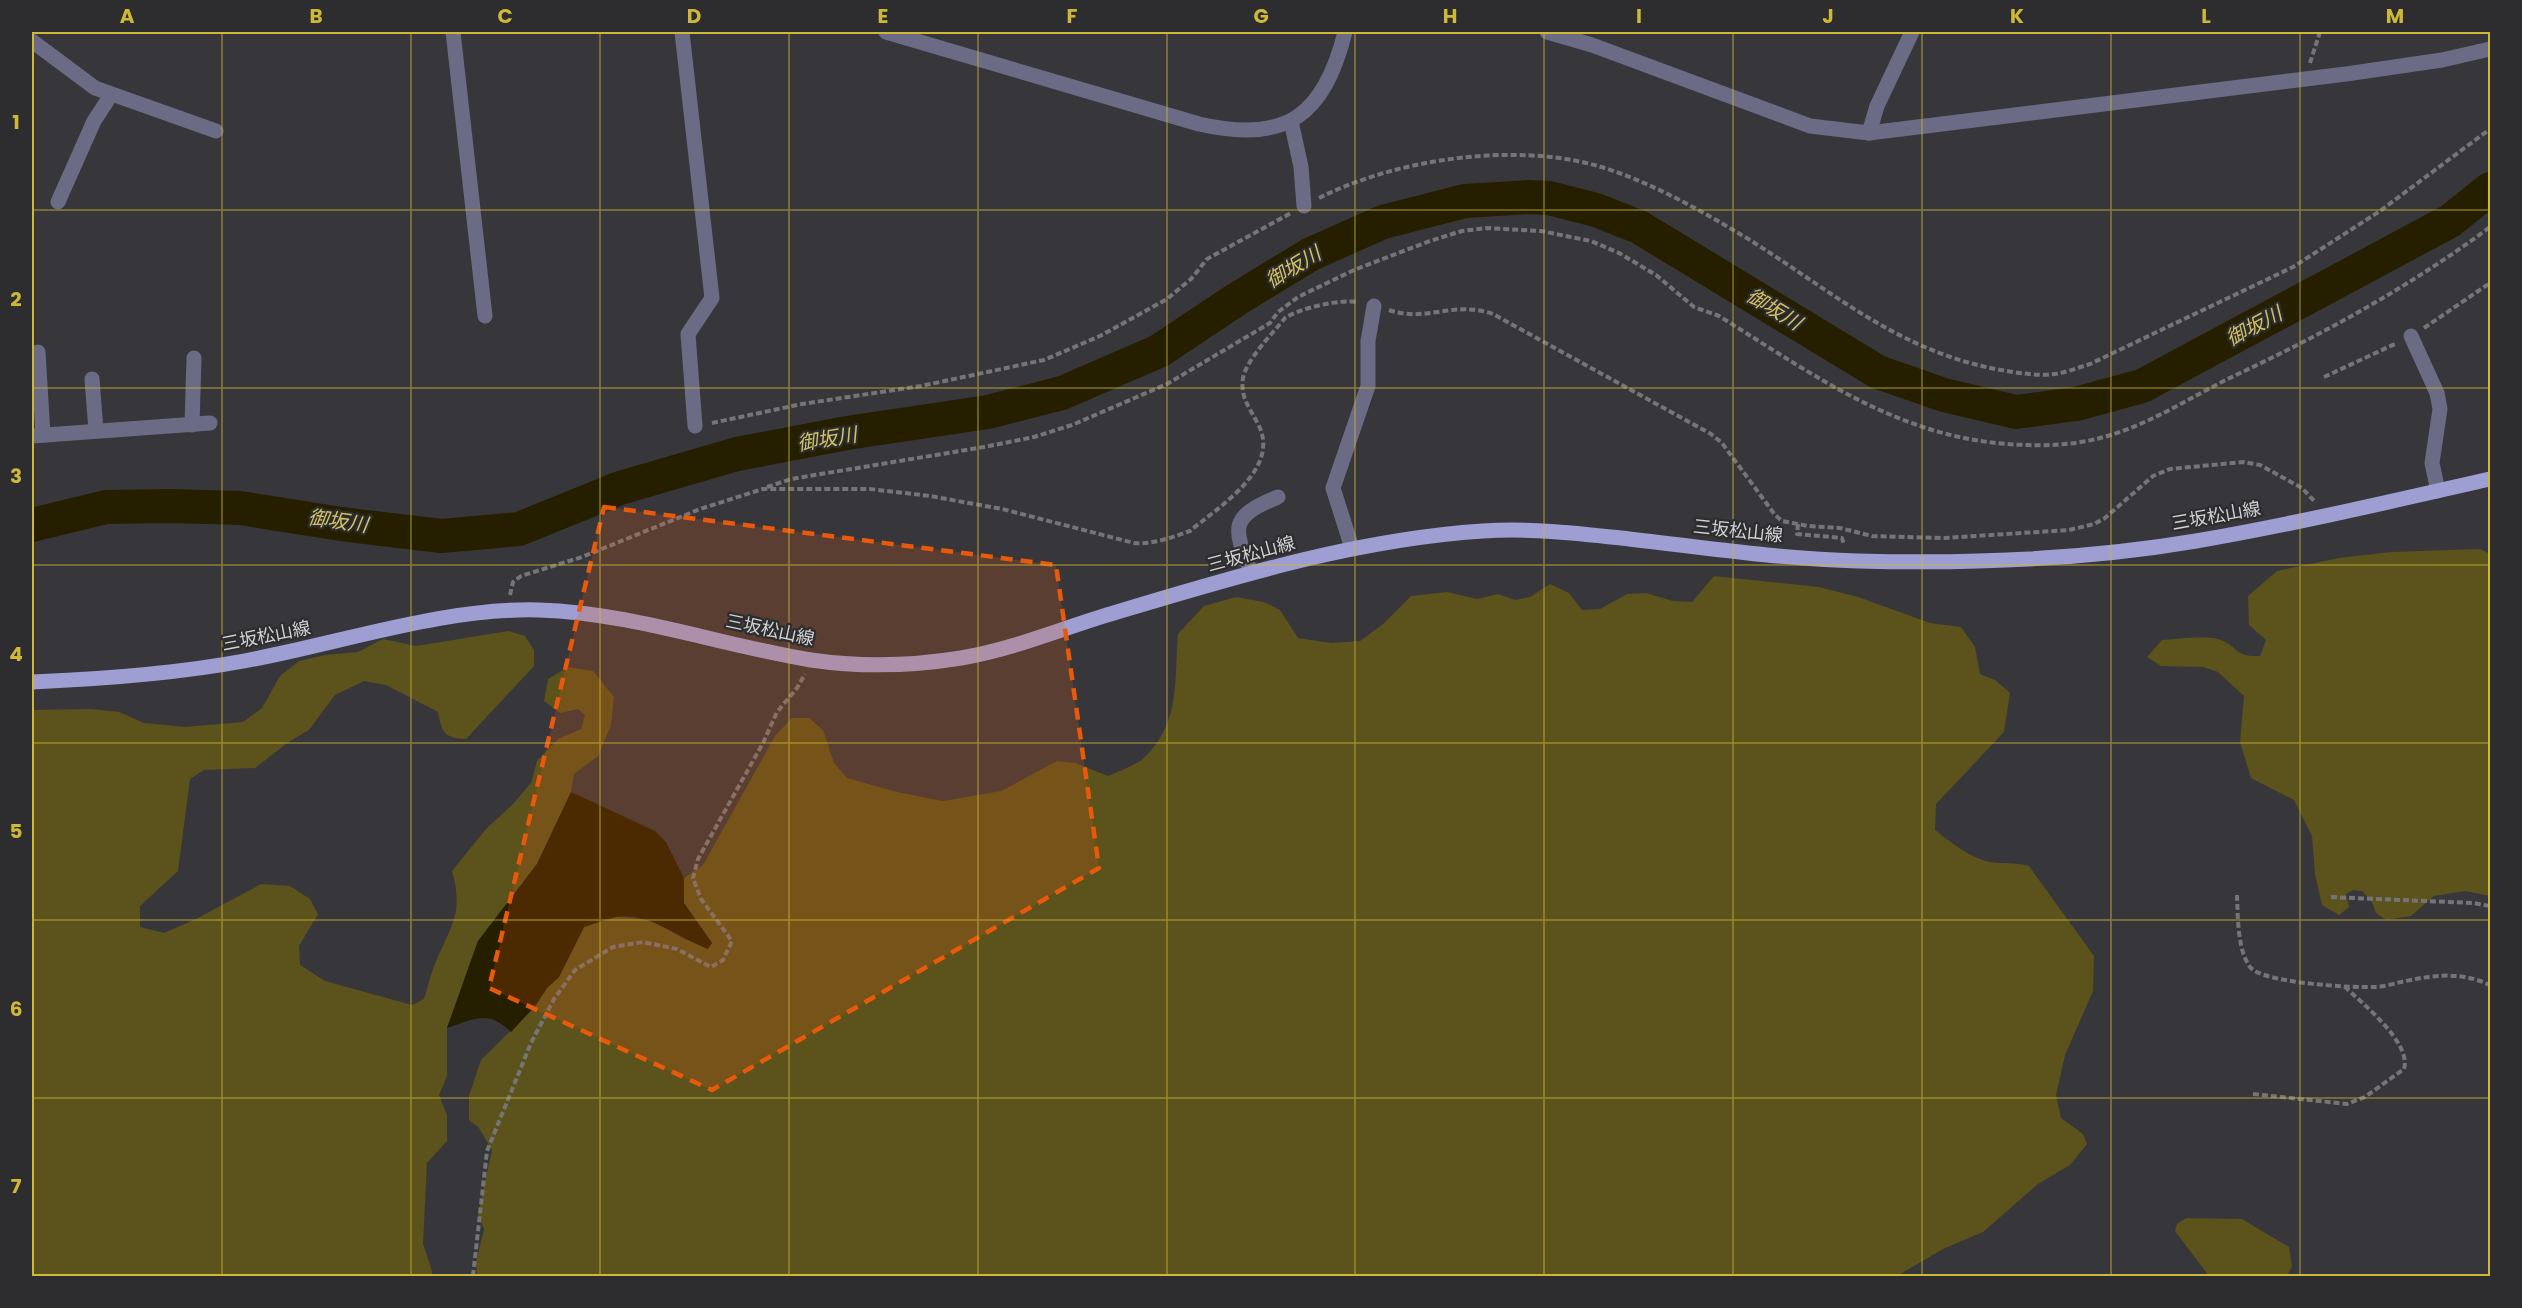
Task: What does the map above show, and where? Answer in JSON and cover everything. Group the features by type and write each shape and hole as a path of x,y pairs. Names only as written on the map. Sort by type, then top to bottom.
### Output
{"main road":[{"name":"三坂松山線","path":"32,682 114,679 240,662 452,616 506,610 588,614 641,622 812,660 857,664 911,663 963,658 1022,643 1112,613 1251,572 1352,548 1434,535 1487,530 1537,530 1849,561 1998,561 2094,554 2192,542 2490,479"}],"street":[{"path":"453,32 485,316"},
{"path":"682,32 712,298 688,334 695,426"},
{"path":"886,32 1200,124 1228,131 1253,132 1291,121 1319,97 1331,76 1345,32"},
{"path":"1546,32 1603,49 1810,126 1869,133 2311,79 2442,60 2490,49"},
{"path":"1869,133 1877,106 1912,32"},
{"path":"32,41 95,88 216,131"},
{"path":"58,202 94,121 111,95"},
{"path":"1291,121 1301,166 1304,206"},
{"path":"1352,548 1333,488 1368,386 1368,341 1374,306"},
{"path":"2411,336 2437,393 2440,409 2432,463 2438,491"},
{"path":"38,352 37,435 210,423"},
{"path":"192,425 194,358"},
{"path":"92,379 96,431"},
{"path":"1251,572 1238,541 1239,524 1244,516 1256,506 1278,497"}],"path":[{"path":"2311,79 2309,67 2320,32"},
{"path":"695,426 802,404 921,386 1044,360 1100,336 1167,299 1191,279 1207,259 1337,189 1398,170 1447,159 1520,156 1560,158 1599,166 1655,188 1745,237 1833,297 1900,338 1989,368 2022,374 2058,374 2090,364 2294,267 2380,211 2490,129"},
{"path":"506,610 513,582 521,576 582,557 700,509 791,478 984,447 1034,437 1072,425 1167,384 1264,327 1278,312 1298,297 1354,270 1462,231 1512,228 1568,235 1619,253 1656,275 1694,307 1719,316 1859,402 1908,423 1971,440 2006,445 2073,443 2100,438 2153,418 2368,309 2490,227"},
{"path":"763,489 870,489 930,496 1002,509 1134,543 1144,544 1179,535 1190,531 1246,484 1254,474 1263,445 1263,436 1244,402 1243,376 1247,366 1285,318 1293,313 1355,301 1409,315 1463,308 1477,309 1493,315 1711,434 1722,443 1775,515 1782,521 1840,528 1872,536 1944,538 2069,530 2094,524 2105,518 2152,476 2170,469 2243,462 2260,465 2302,488 2325,515"},
{"path":"1798,524 1797,534 1842,538 1849,561"},
{"path":"473,1276 487,1151 531,1043 554,999 575,970 613,947 643,942 678,949 711,967 723,960 732,941 701,899 693,878 698,859 763,743 777,712 797,688 812,660"},
{"path":"2237,895 2240,936 2250,966 2259,975 2344,986 2376,987 2435,974 2455,975 2490,985"},
{"path":"2331,897 2473,903 2490,906"},
{"path":"2253,1094 2347,1104 2365,1097 2404,1069 2407,1061 2405,1052 2377,1017 2344,986"}],"highlighted area":[{"path":"604,507 1056,565 1099,868 712,1090 489,988"}],"shaded area":[{"path":"2480,549 2490,554 2490,896 2465,891 2434,896 2411,916 2386,920 2376,913 2372,902 2362,891 2353,890 2346,894 2349,907 2339,915 2322,905 2315,874 2312,836 2294,800 2251,778 2240,742 2244,696 2218,672 2203,667 2161,666 2147,657 2162,640 2201,638 2221,640 2241,653 2260,656 2266,640 2249,625 2248,596 2277,571 2339,558 2391,552"},
{"path":"1714,576 1819,587 1858,597 1930,623 1961,627 1975,647 1980,674 1995,680 2010,693 2004,732 1936,804 1935,830 1961,849 1982,860 2029,866 2094,956 2093,991 2065,1055 2056,1095 2061,1118 2083,1134 2087,1144 2070,1165 2038,1184 1983,1232 1943,1249 1897,1276 477,1276 476,1263 484,1229 478,1214 492,1150 479,1128 469,1120 469,1096 481,1060 535,1007 547,988 559,977 584,927 617,917 650,920 686,940 712,943 684,903 684,878 703,865 775,736 792,718 809,718 823,730 834,763 847,778 897,792 943,801 1001,791 1057,761 1075,763 1108,776 1142,760 1157,744 1165,729 1174,699 1178,634 1204,606 1236,597 1264,602 1280,610 1298,638 1331,643 1360,641 1382,625 1411,596 1447,592 1477,599 1498,594 1515,600 1530,597 1550,584 1569,593 1582,610 1600,609 1627,594 1646,593 1673,601 1692,602"},
{"path":"509,631 525,636 534,650 534,666 466,739 445,733 438,712 386,685 364,681 335,695 309,730 290,741 255,768 204,770 190,779 178,871 140,906 140,927 164,933 196,919 261,884 290,886 310,899 318,914 299,946 300,965 325,981 412,1005 424,999 433,968 454,919 457,898 452,871 486,829 513,804 531,783 537,761 558,739 581,729 585,715 578,709 560,713 544,701 548,679 568,667 593,671 614,697 611,725 598,756 574,774 571,792 537,864 478,941 447,1028 447,1076 439,1095 447,1115 447,1141 427,1163 423,1244 432,1276 32,1276 32,710 91,709 119,712 144,723 185,727 243,722 262,708 280,676 299,661 325,655 358,652 383,639 416,646"},
{"path":"571,792 655,831 666,842 684,878 684,903 712,943 708,949 639,918 627,916 607,919 584,927 559,977 547,988 535,1006 511,1032 495,1020 488,1018 473,1019 447,1028 478,941 537,864"},
{"path":"2186,1218 2242,1219 2289,1247 2292,1266 2287,1276 2209,1276 2175,1231 2177,1224"}],"waterway":[{"name":"御坂川","path":"32,525 106,507 169,506 240,508 341,524 441,536 519,529 620,488 737,454 847,433 988,412 1062,393 1159,351 1237,299 1311,254 1383,222 1465,201 1529,197 1549,198 1596,210 1639,227 1878,372 1944,395 2016,412 2076,404 2142,386 2450,221 2490,189"}]}
